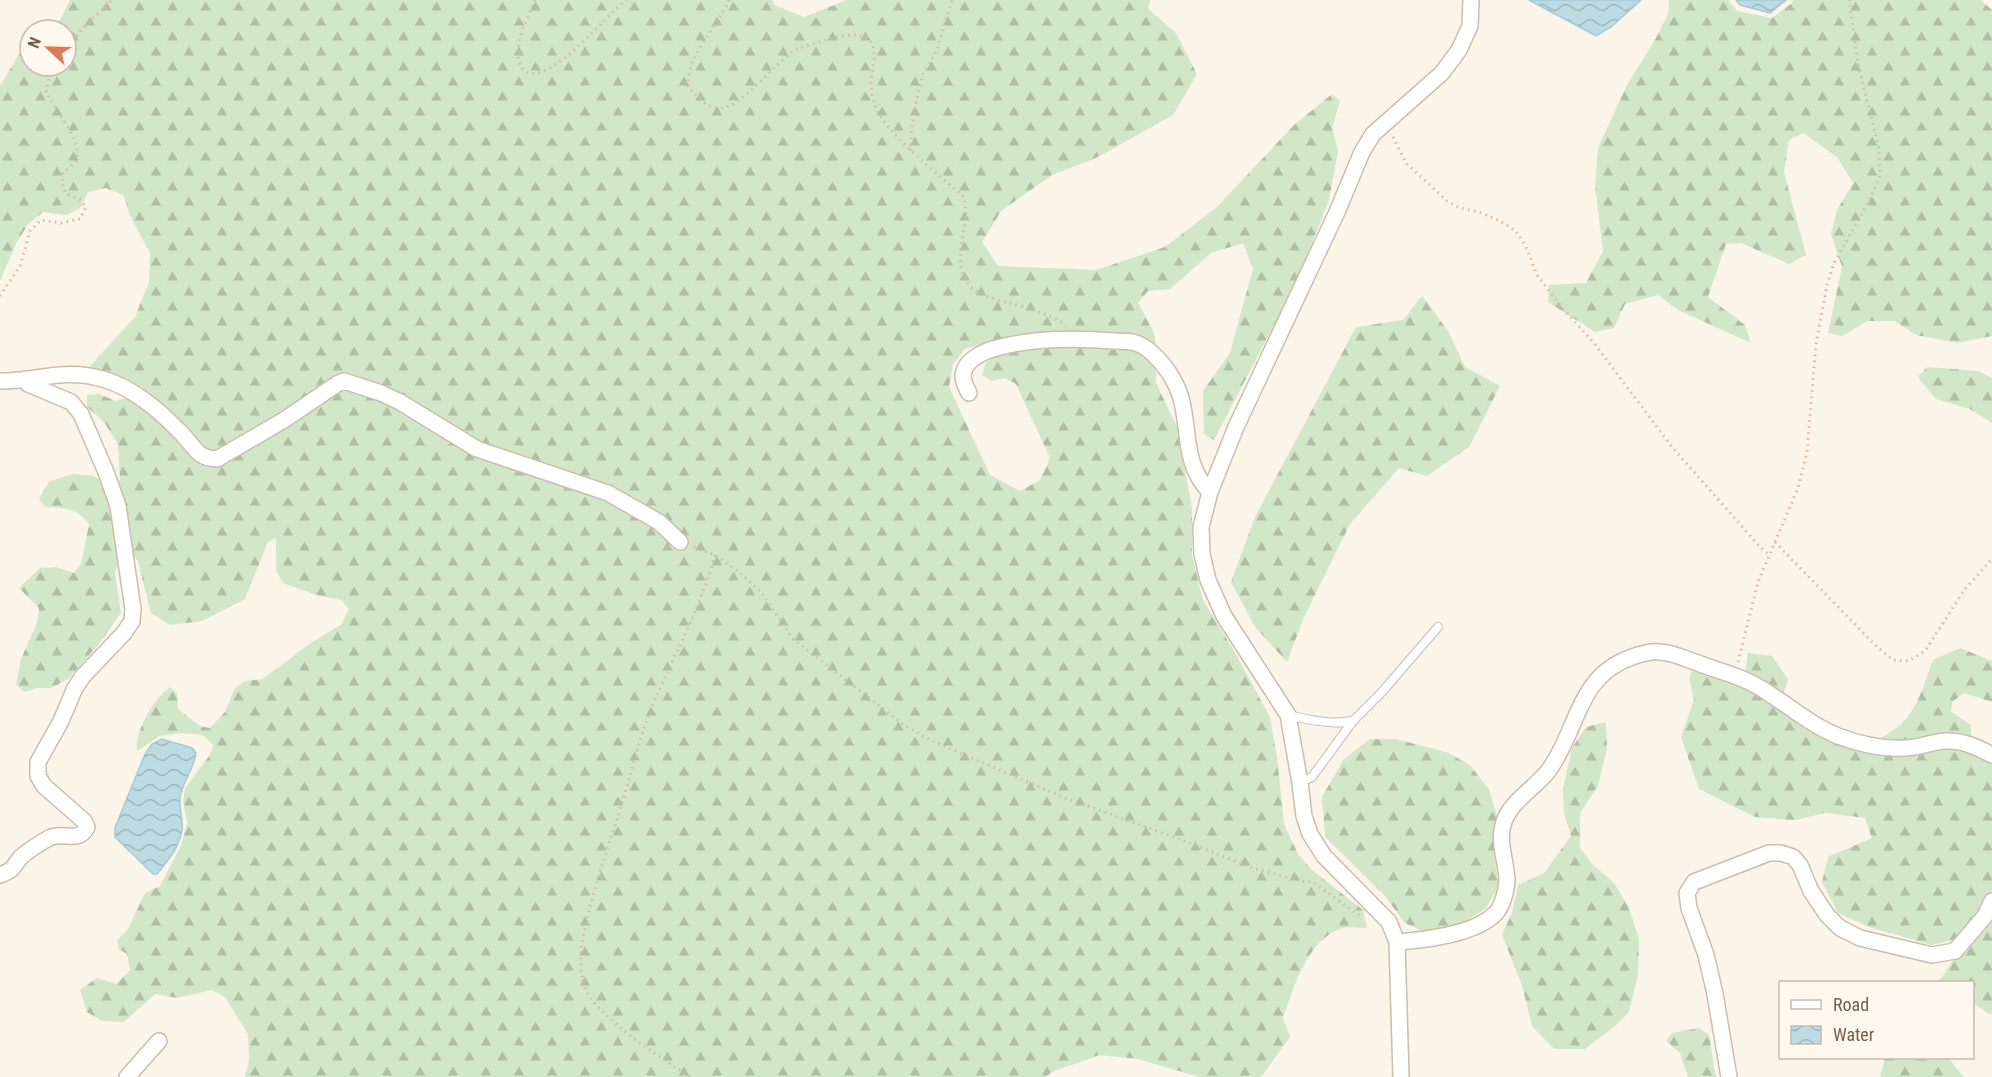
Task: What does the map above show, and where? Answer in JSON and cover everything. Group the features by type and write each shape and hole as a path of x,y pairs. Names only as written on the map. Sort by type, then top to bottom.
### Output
{"street":[{"path":"1401,1077 1397,942 1389,922 1324,856 1310,834 1304,816 1288,715 1224,616 1208,580 1202,554 1201,527 1210,492 1236,427 1362,152 1373,134 1442,73 1459,50 1470,26 1471,0"},
{"path":"969,393 963,372 970,362 986,351 1030,342 1088,339 1136,343 1150,351 1168,371 1181,397 1188,453 1200,482 1210,492"},
{"path":"0,381 74,373 108,380 150,405 177,428 201,454 210,459 218,459 344,381 400,402 477,449 608,493 659,522 680,542"},
{"path":"0,875 14,869 20,858 53,836 77,837 84,834 87,827 84,821 44,786 38,776 38,762 60,723 75,688 83,676 124,633 132,621 133,609 118,506 81,414 71,402 28,384 25,379"},
{"path":"1397,942 1424,940 1477,926 1496,912 1504,895 1507,880 1502,841 1503,824 1510,810 1545,775 1556,760 1582,700 1604,671 1619,661 1643,653 1659,652 1735,676 1756,685 1817,726 1861,743 1886,748 1907,748 1945,741 1963,743 1992,755"},
{"path":"1729,1077 1706,954 1689,908 1688,893 1694,882 1769,853 1793,856 1800,865 1821,907 1840,928 1860,938 1932,955 1955,951 1985,916 1992,901"},
{"path":"127,1077 159,1041"}],"lane":[{"path":"1300,783 1312,777 1353,721 1382,692 1438,627"},
{"path":"1288,715 1340,723 1353,721"}],"path":[{"path":"78,34 112,0"},
{"path":"535,0 522,33 517,55 521,68 528,74 539,74 582,44 626,0"},
{"path":"729,0 692,61 687,76 688,87 702,102 721,108 735,104 793,51 851,35 862,36 873,44 876,56 871,78 874,104 899,140 964,197 967,209 961,245 961,268 966,281 987,298 1009,303 1057,320 1088,339"},
{"path":"911,151 911,134 917,96 923,74 936,52 952,0"},
{"path":"1735,676 1758,582 1798,488 1807,452 1816,344 1827,285 1834,263 1870,199 1880,176 1879,149 1859,68 1849,0"},
{"path":"0,296 20,266 30,231 41,220 61,223 80,219 86,207 79,199 66,194 62,183 63,173 76,162 79,150 46,92 49,78"},
{"path":"1386,122 1406,164 1447,201 1500,221 1516,231 1537,274 1559,304 1594,343 1672,447 1769,555"},
{"path":"680,542 716,555 739,572 762,593 792,638 904,725 932,741 1063,797 1191,843 1252,868 1313,882 1360,916"},
{"path":"1775,542 1876,646 1893,660 1908,662 1924,651 1965,589 1992,559"},
{"path":"690,1077 638,1041 597,1005 586,991 581,953 596,886 653,704 707,585 716,555"}],"green space":[{"path":"70,0 772,0 775,5 804,17 847,0 1150,0 1148,9 1176,33 1197,74 1173,115 1096,158 1052,175 1001,211 982,242 998,266 1096,270 1165,247 1217,207 1294,125 1332,94 1340,101 1332,128 1338,151 1329,200 1298,279 1214,440 1204,434 1203,391 1230,353 1253,269 1243,243 1211,253 1170,289 1148,291 1138,303 1154,333 1157,350 1156,383 1177,427 1192,508 1192,555 1203,600 1270,717 1284,824 1298,854 1312,870 1363,910 1367,928 1348,927 1334,931 1313,950 1298,977 1283,1018 1290,1037 1261,1077 1199,1077 1138,1059 1099,1055 1052,1072 1046,1077 245,1077 249,1060 248,1034 225,997 212,990 177,998 155,994 124,1022 102,1021 87,1012 80,990 97,978 116,984 130,970 127,954 119,949 117,941 128,929 145,893 160,886 181,846 187,823 183,801 185,788 209,756 214,745 202,735 182,733 159,736 137,751 139,734 146,716 170,687 177,693 178,709 200,726 210,728 225,712 235,688 245,681 263,679 312,642 341,625 349,609 341,600 316,595 283,583 276,570 276,538 268,542 245,599 202,621 170,625 151,613 138,562 132,553 120,557 115,574 121,613 98,645 68,679 51,688 37,688 24,692 16,685 21,659 37,623 39,608 19,588 40,568 55,567 74,573 81,564 89,524 75,512 45,507 39,498 49,482 72,474 94,476 109,486 120,480 118,444 104,422 87,407 87,395 99,394 116,401 129,397 90,366 135,317 149,282 150,253 130,216 124,196 106,188 88,192 80,208 66,215 43,212 28,224 16,244 0,281 0,86 18,56 18,78 78,78 78,18 61,18","holes":["995,341 1006,347 986,363 982,375 992,381 1005,378 1016,384 1050,458 1040,480 1020,491 990,475 949,387 953,364 965,349"]},
{"path":"1669,0 1728,0 1737,11 1772,18 1793,0 1981,0 1992,10 1992,336 1957,343 1916,335 1895,321 1868,321 1842,336 1828,333 1842,267 1831,234 1837,210 1853,183 1837,157 1803,133 1789,140 1784,172 1806,255 1789,264 1741,243 1726,244 1708,297 1745,325 1751,343 1678,310 1658,295 1625,304 1614,328 1595,332 1548,302 1549,285 1586,283 1603,251 1595,187 1598,148 1627,85 1668,14"},
{"path":"1422,296 1448,331 1465,367 1500,386 1469,447 1427,476 1399,468 1350,524 1304,617 1287,662 1255,627 1231,582 1255,517 1356,327 1403,320"},
{"path":"1927,367 1978,371 1992,378 1992,423 1970,409 1936,399 1918,377"},
{"path":"1960,648 1992,661 1992,702 1964,693 1952,702 1951,712 1971,725 1971,751 1992,764 1992,890 1983,910 1957,939 1931,945 1869,927 1838,913 1822,882 1828,857 1872,838 1865,818 1825,813 1795,820 1755,817 1699,789 1681,737 1694,700 1689,678 1693,669 1745,674 1748,653 1772,656 1788,679 1780,706 1816,732 1855,750 1899,726 1918,700 1933,660"},
{"path":"1606,722 1607,748 1598,786 1580,813 1580,848 1592,864 1614,883 1628,906 1639,939 1638,975 1629,1012 1615,1026 1585,1049 1554,1049 1532,1026 1523,989 1502,934 1512,913 1518,885 1544,873 1571,836 1564,814 1563,789 1572,748 1586,727"},
{"path":"1370,739 1396,739 1449,753 1471,766 1489,790 1498,818 1494,855 1499,886 1486,908 1464,922 1425,932 1405,923 1384,895 1325,837 1322,797 1344,759"},
{"path":"1992,916 1992,1014 1974,1004 1974,981 1938,981"},
{"path":"1699,1028 1709,1035 1716,1077 1688,1077 1680,1053 1666,1041 1672,1033"},
{"path":"1885,1059 1949,1059 1964,1077 1880,1077"}],"water":[{"path":"1529,0 1641,0 1611,27 1596,36"},
{"path":"1736,0 1786,0 1770,13 1740,5"},
{"path":"162,739 192,748 196,753 180,797 182,825 179,842 157,874 153,874 115,837 115,828 145,754 152,744"}]}
